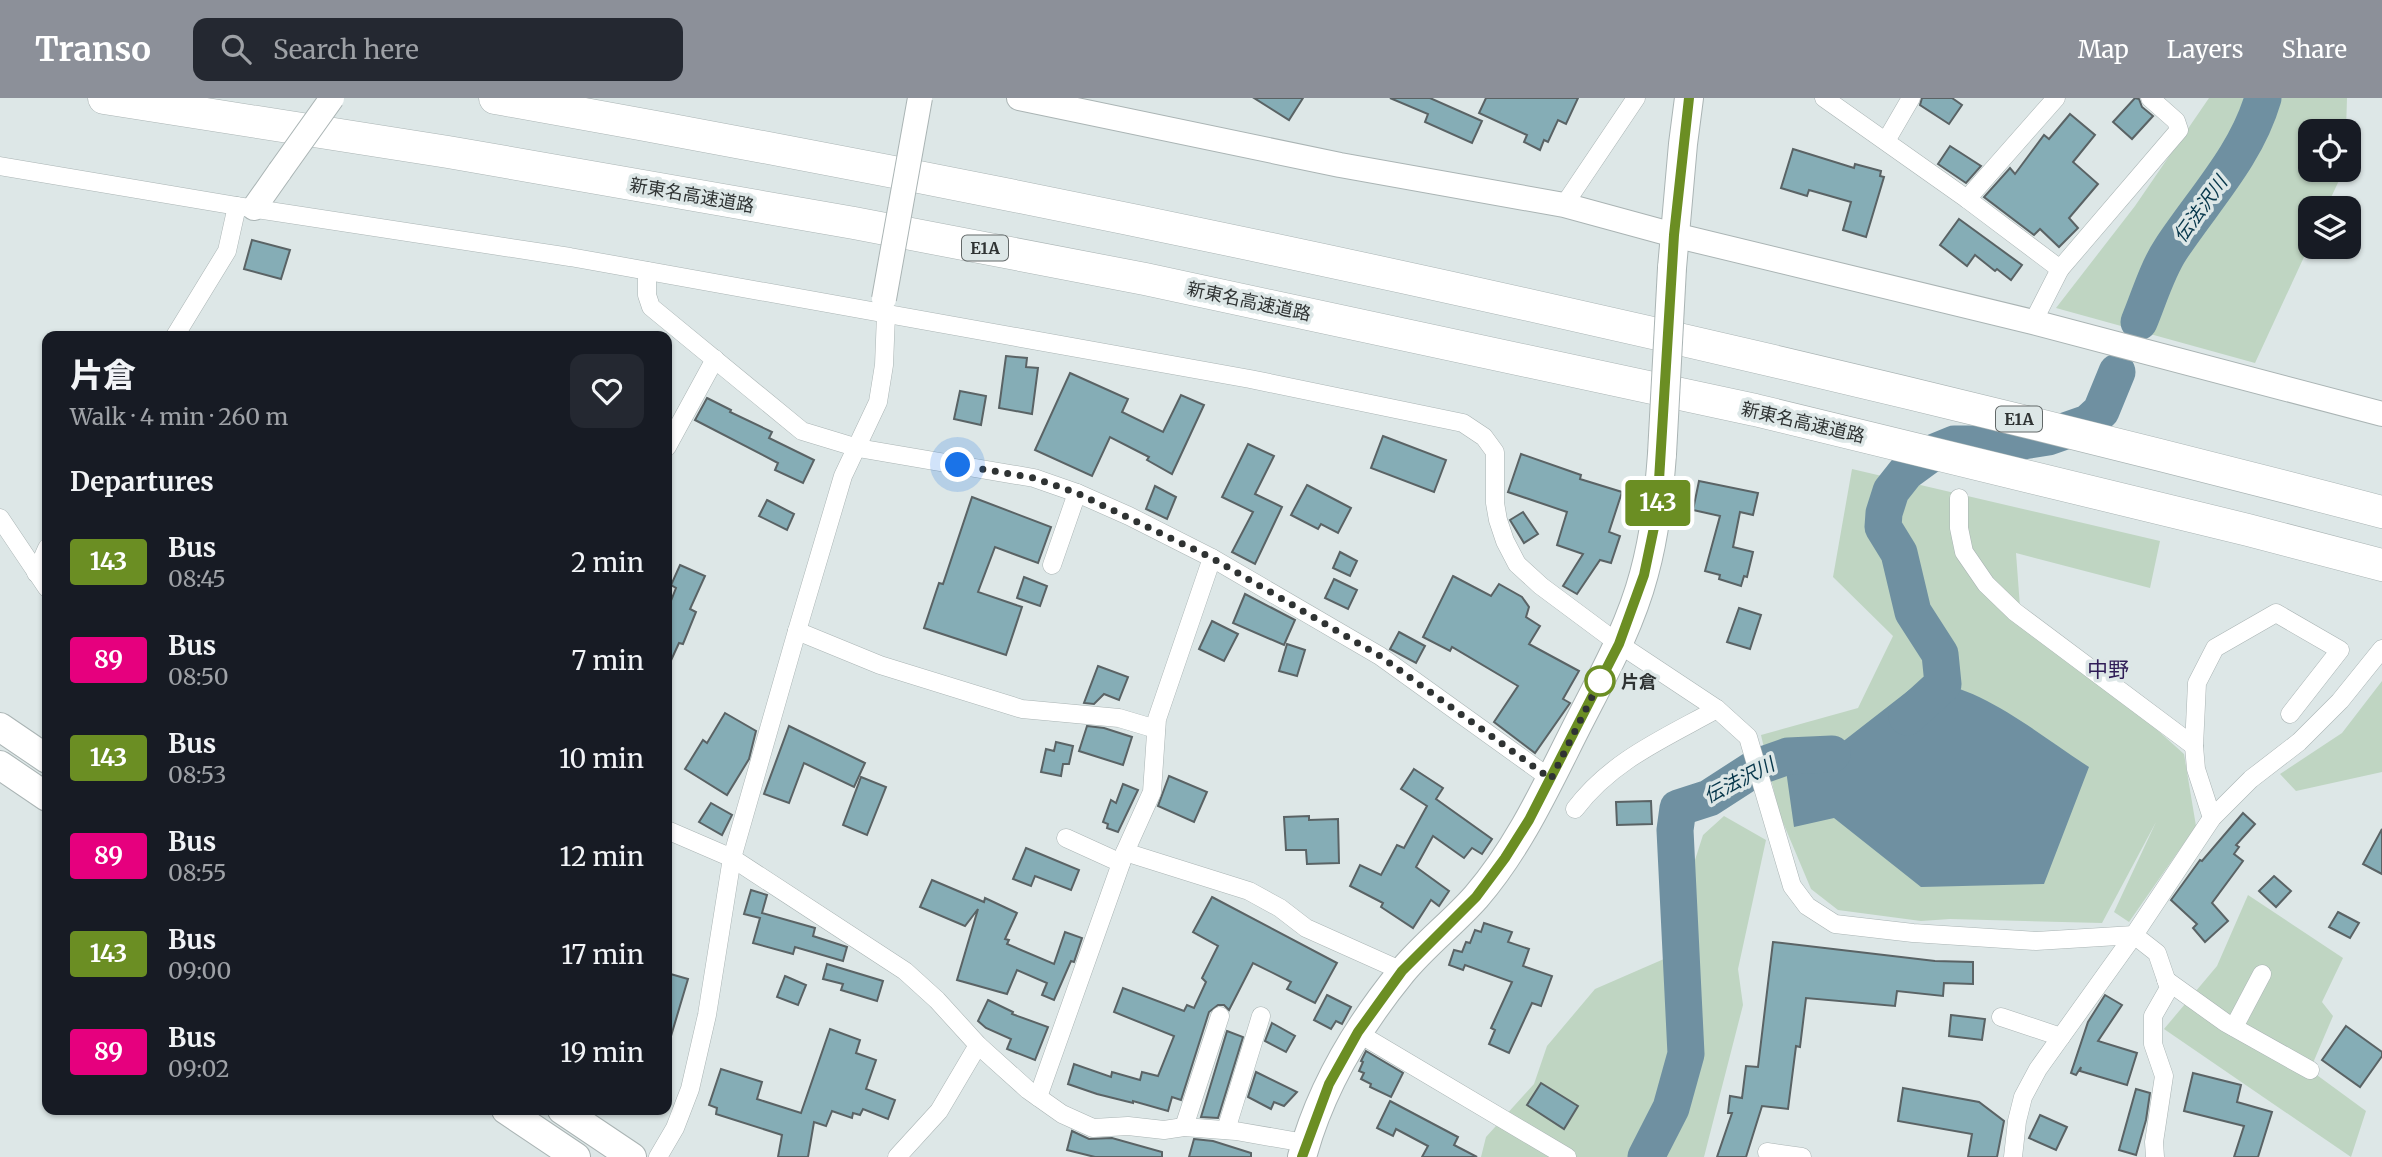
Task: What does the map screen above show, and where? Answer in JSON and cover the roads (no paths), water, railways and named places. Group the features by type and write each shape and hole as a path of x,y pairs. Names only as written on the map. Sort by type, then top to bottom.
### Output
{"highway":[{"name":"新東名高速道路","path":"104,98 449,152 854,223 1145,279 1755,410 2382,565"},
{"name":"E1A","path":"495,98 746,142 1155,223 1880,385 2159,453 2382,512"}],"main road":[{"path":"1303,1150 1329,1084 1358,1032 1402,971 1476,897 1505,858 1551,779 1619,644 1644,575 1657,513 1662,454 1682,100"},
{"path":"0,727 42,756"},
{"path":"0,765 42,794"},
{"path":"513,1115 576,1157"},
{"path":"569,1115 632,1157"}],"street":[{"path":"178,331 227,251 245,207 280,171 332,98"},
{"path":"658,1157 675,1128 690,1089 707,1015 732,858 797,631 843,476 878,402 884,365 885,307 920,98"},
{"path":"1019,98 1340,165 1564,205 1674,235 2033,322 2382,414"},
{"path":"1564,205 1636,98"},
{"path":"1824,98 1967,199 2060,269"},
{"path":"1886,141 1911,98"},
{"path":"1967,199 2056,98"},
{"path":"2033,322 2060,269 2179,130 2176,121 2150,98"},
{"path":"0,166 885,307 1463,422 1484,437 1495,452 1495,503 1498,520 1504,541 1517,564 1541,586 1619,644 1717,709 1748,737 1792,886 1807,906 1835,924 1913,933 2036,942 2134,935 2157,953 2169,988 2153,1016 2153,1044 2164,1076 2154,1142 2155,1157"},
{"path":"647,271 647,295 651,307 802,430 858,448 1034,478 1077,493 1212,558 1380,656 1551,779"},
{"path":"672,438 715,359"},
{"path":"1052,565 1077,493"},
{"path":"1959,498 1959,528 1964,552 1986,583 2015,612 2194,746"},
{"path":"0,518 42,581"},
{"path":"1038,1097 1123,858 1152,792 1157,719 1212,558"},
{"path":"36,573 42,559"},
{"path":"2213,818 2200,786 2194,746 2197,683 2215,648 2276,613 2340,650 2290,714"},
{"path":"797,631 880,665 1022,709 1119,718 1156,729"},
{"path":"2012,1157 2023,1097 2038,1069 2134,935 2213,818 2251,779 2299,742 2340,701 2382,649"},
{"path":"1575,809 1587,794 1631,756 1717,709"},
{"path":"672,833 732,858 905,971 937,1000 978,1045 1028,1090 1062,1114 1094,1128 1128,1126 1164,1130 1184,1127 1226,1130 1303,1150"},
{"path":"1066,838 1123,858 1249,891 1280,908 1307,928 1402,971"},
{"path":"2234,1027 2262,974"},
{"path":"2166,980 2234,1027 2310,1070"},
{"path":"1184,1127 1220,1016"},
{"path":"1226,1130 1261,1016"},
{"path":"2001,1017 2061,1037"},
{"path":"1358,1032 1567,1157"},
{"path":"897,1157 939,1111 978,1045"},
{"path":"1767,1152 1802,1157"}],"water":[{"path":"1922,680 1945,684 1988,702 2089,767 2044,884 1921,887 1834,818 1794,827 1782,742 1841,743"}],"waterway":[{"name":"伝法沢川","path":"2139,322 2166,257 2235,158 2256,119 2263,98"},
{"name":"伝法沢川","path":"1907,717 1943,684 1940,654 1913,612 1899,553 1883,527 1891,491 1906,472 1932,453 1954,444 2003,444 2048,437 2088,423 2101,411 2117,372"},
{"name":"伝法沢川","path":"1646,1157 1671,1108 1686,1054 1675,830 1678,808 1709,798 1757,767 1788,756 1832,754"}],"place":[{"name":"片倉","path":"1600,681"}],"district":[{"name":"中野","path":"2108,669"}]}
